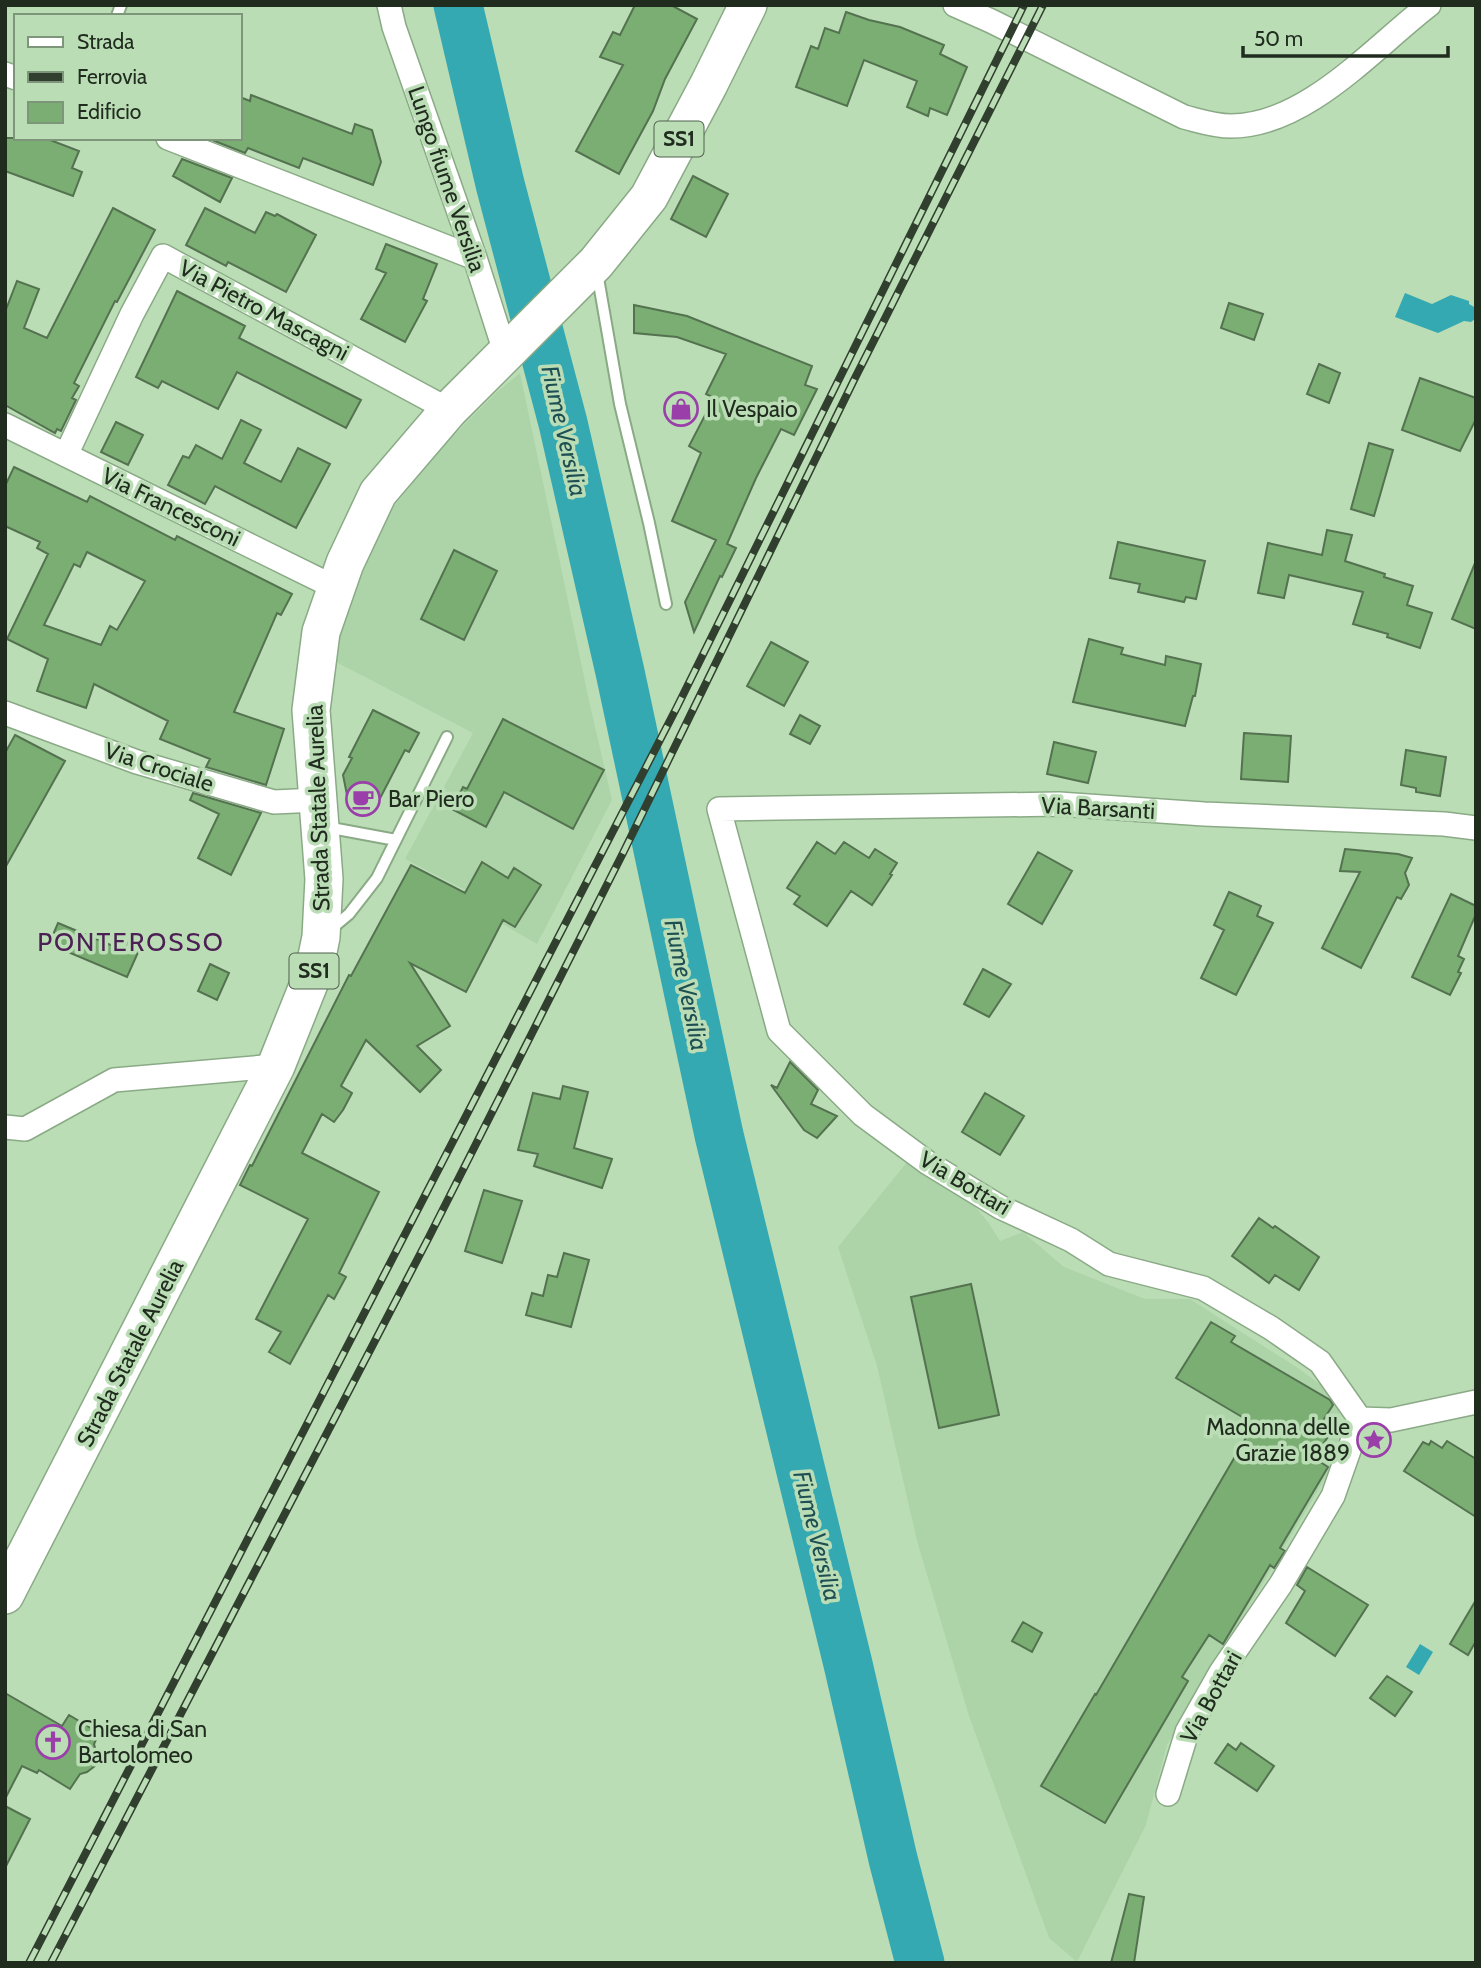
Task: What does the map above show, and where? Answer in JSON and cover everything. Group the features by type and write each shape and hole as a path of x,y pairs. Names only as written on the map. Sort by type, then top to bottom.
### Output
{"main road":[{"name":"Strada Statale Aurelia","path":"5,1595 276,1066 314,971 321,937 324,879 312,710 321,632 345,562 378,493 449,410 596,263 649,197 748,5"}],"street":[{"name":"Lungo fiume Versilia","path":"388,5 475,258 511,347"},
{"path":"955,5 1184,117 1210,125 1233,126 1269,120 1304,105 1429,5"},
{"path":"173,140 475,258"},
{"name":"Via Pietro Mascagni","path":"66,455 132,314 163,256 449,410"},
{"name":"Via Francesconi","path":"5,425 336,588"},
{"name":"Via Crociale","path":"5,713 137,762 318,813"},
{"name":"Via Barsanti","path":"719,809 1059,804 1204,814 1444,824 1476,828"},
{"name":"Via Bottari","path":"719,809 779,1031 863,1115 929,1163 1000,1207 1071,1240 1109,1264 1203,1288 1271,1328 1320,1362 1360,1419 1333,1496 1187,1732 1168,1794"},
{"path":"5,1127 25,1129 114,1080 276,1066"},
{"path":"1360,1419 1391,1420 1476,1402"}],"lane":[{"path":"596,263 620,404 666,604"},
{"path":"321,937 349,914 377,878 447,737"},
{"path":"318,813 396,840"}],"shaded area":[{"path":"520,373 612,800 537,944 461,900 465,890 405,859 473,733 334,661 354,577 390,511 446,443"},
{"path":"908,1161 972,1203 1000,1241 1023,1232 1064,1267 1145,1299 1190,1299 1301,1370 1335,1396 1339,1411 1340,1432 1332,1467 1167,1745 1146,1825 1077,1962 1049,1938 969,1716 917,1541 877,1366 838,1247"}],"water":[{"path":"1405,293 1432,304 1451,295 1469,301 1469,304 1476,308 1476,318 1438,333 1395,317"},
{"path":"1420,1644 1433,1652 1419,1675 1406,1667"}],"building":[{"path":"635,5 671,5 697,19 619,174 576,151 623,65 600,57 613,32 620,35"},
{"path":"846,12 900,27 944,45 940,54 967,67 947,115 930,108 928,116 907,107 917,81 864,60 847,106 796,87 811,46 818,49 825,28 839,33"},
{"path":"251,95 352,134 355,124 372,130 381,162 373,185 303,158 299,168 248,148 245,153 212,140 242,140 242,98 250,101"},
{"path":"5,138 14,138 50,140 79,151 72,168 82,172 73,196 5,171"},
{"path":"182,159 232,178 220,202 173,176"},
{"path":"693,176 728,194 706,237 671,219"},
{"path":"113,208 155,230 117,302 115,301 74,383 79,386 72,398 76,400 61,431 57,429 55,433 5,405 5,312 17,281 39,289 24,328 47,338"},
{"path":"205,208 255,233 266,212 275,216 277,214 316,235 286,292 228,262 226,266 186,245"},
{"path":"386,244 437,264 423,299 427,301 405,342 361,319 386,273 376,269"},
{"path":"177,291 245,326 239,338 361,400 346,428 237,372 218,409 162,381 158,388 136,377"},
{"path":"1229,303 1263,314 1254,340 1221,328"},
{"path":"634,305 687,316 812,366 805,385 817,389 794,435 781,429 756,478 727,544 736,548 694,632 685,602 716,540 672,521 701,453 689,446 714,398 706,394 726,354 677,337 634,333"},
{"path":"1319,364 1340,373 1329,403 1307,394"},
{"path":"1420,378 1476,398 1476,419 1460,451 1402,430"},
{"path":"241,420 261,430 244,463 281,482 298,448 330,464 296,528 215,486 205,504 168,485 183,456 189,458 196,445 222,459"},
{"path":"116,422 143,435 128,465 101,452"},
{"path":"1369,443 1393,450 1374,516 1351,509"},
{"path":"14,467 87,502 90,496 175,540 177,536 292,594 281,615 277,613 234,712 284,729 266,785 206,767 210,759 160,739 168,721 94,684 86,708 37,691 48,659 7,639 48,554 37,548 40,542 5,526 5,486","holes":["87,552 145,581 117,630 110,626 101,645 44,625 74,564 80,567"]},
{"path":"1327,530 1352,535 1345,561 1413,586 1407,605 1432,613 1420,648 1387,637 1388,634 1353,624 1363,592 1289,575 1284,598 1258,593 1268,543 1322,555"},
{"path":"1118,542 1205,561 1196,599 1186,597 1184,602 1138,592 1140,584 1110,578"},
{"path":"454,550 497,571 464,640 421,619"},
{"path":"1476,563 1476,629 1452,619"},
{"path":"1089,639 1123,648 1121,654 1165,665 1166,656 1201,664 1195,696 1185,726 1073,702"},
{"path":"771,642 808,662 784,706 747,686"},
{"path":"373,710 419,733 409,752 405,750 373,812 348,800 343,775"},
{"path":"800,715 820,726 810,744 790,734"},
{"path":"503,719 604,770 573,829 504,792 486,827 452,809 463,787 467,789"},
{"path":"1244,733 1291,736 1288,782 1241,779"},
{"path":"15,735 65,761 5,868 5,753"},
{"path":"1054,742 1096,752 1088,783 1047,774"},
{"path":"1406,750 1446,757 1440,796 1416,792 1416,788 1401,785"},
{"path":"193,793 261,813 231,875 198,858 219,814 190,800"},
{"path":"817,842 835,854 844,842 869,858 875,849 897,863 872,905 851,891 827,926 794,904 800,896 787,888"},
{"path":"1345,849 1398,854 1412,858 1405,873 1409,885 1401,899 1397,897 1361,968 1322,948 1360,872 1340,871"},
{"path":"1038,852 1072,871 1042,924 1008,904"},
{"path":"482,862 508,878 514,868 541,885 515,927 503,920 466,992 410,963 450,1026 417,1046 441,1070 420,1092 366,1040 341,1086 352,1093 343,1110 334,1122 322,1114 302,1153 379,1192 339,1273 346,1277 334,1299 328,1295 290,1364 269,1352 281,1332 256,1319 308,1219 240,1185 349,975 351,976 411,865 465,893"},
{"path":"1229,892 1261,906 1257,916 1273,923 1236,995 1201,978 1224,930 1214,925"},
{"path":"1451,894 1476,906 1476,914 1458,956 1464,959 1458,972 1461,973 1450,995 1412,977"},
{"path":"58,923 113,946 116,938 140,948 127,977 49,944"},
{"path":"210,964 229,973 217,1000 198,991"},
{"path":"983,969 1011,984 989,1017 964,1004"},
{"path":"790,1062 818,1090 811,1104 837,1116 817,1138 804,1130 771,1085 777,1088"},
{"path":"563,1086 588,1092 574,1148 612,1159 602,1188 534,1166 538,1154 518,1150 533,1093 560,1099"},
{"path":"985,1093 1024,1116 1000,1155 962,1132"},
{"path":"484,1190 522,1201 502,1263 465,1251"},
{"path":"1259,1218 1319,1257 1299,1290 1275,1275 1269,1283 1232,1256"},
{"path":"564,1253 589,1260 571,1327 526,1315 532,1293 543,1296 548,1275 557,1277"},
{"path":"971,1284 999,1415 939,1428 911,1297"},
{"path":"1211,1322 1235,1336 1231,1342 1330,1400 1333,1405 1322,1422 1333,1429 1314,1458 1328,1467 1280,1548 1285,1551 1274,1568 1270,1565 1223,1644 1209,1635 1182,1677 1188,1681 1105,1823 1041,1786 1254,1424 1176,1378"},
{"path":"1431,1441 1442,1448 1447,1441 1476,1459 1476,1517 1404,1471 1423,1442 1429,1445"},
{"path":"1307,1567 1368,1605 1335,1656 1286,1623 1305,1591 1297,1585"},
{"path":"1476,1600 1476,1641 1468,1655 1450,1644"},
{"path":"1023,1622 1042,1633 1032,1652 1012,1641"},
{"path":"1387,1676 1412,1692 1395,1716 1370,1698"},
{"name":"Chiesa di San Bartolomeo","path":"5,1693 62,1726 69,1715 99,1733 94,1744 97,1755 95,1766 80,1774 70,1789 39,1770 37,1773 22,1766 5,1799"},
{"path":"1241,1743 1274,1766 1257,1791 1215,1763 1228,1744 1236,1750"},
{"path":"5,1806 30,1819 5,1868"},
{"path":"1129,1894 1144,1897 1134,1963 1111,1963"}],"waterway":[{"name":"Fiume Versilia","path":"458,5 500,184 563,423 620,672 719,1135 920,1963"}],"railway":[{"path":"29,1963 677,707 1024,5"},
{"path":"51,1963 429,1237 623,853 855,378 1043,5"}],"place":[{"name":"Il Vespaio","path":"681,409"},
{"name":"Bar Piero","path":"363,799"},
{"name":"Madonna delle Grazie 1889","path":"1374,1440"},
{"name":"Chiesa di San Bartolomeo","path":"53,1742"}],"district":[{"name":"PONTEROSSO","path":"131,942"}]}
